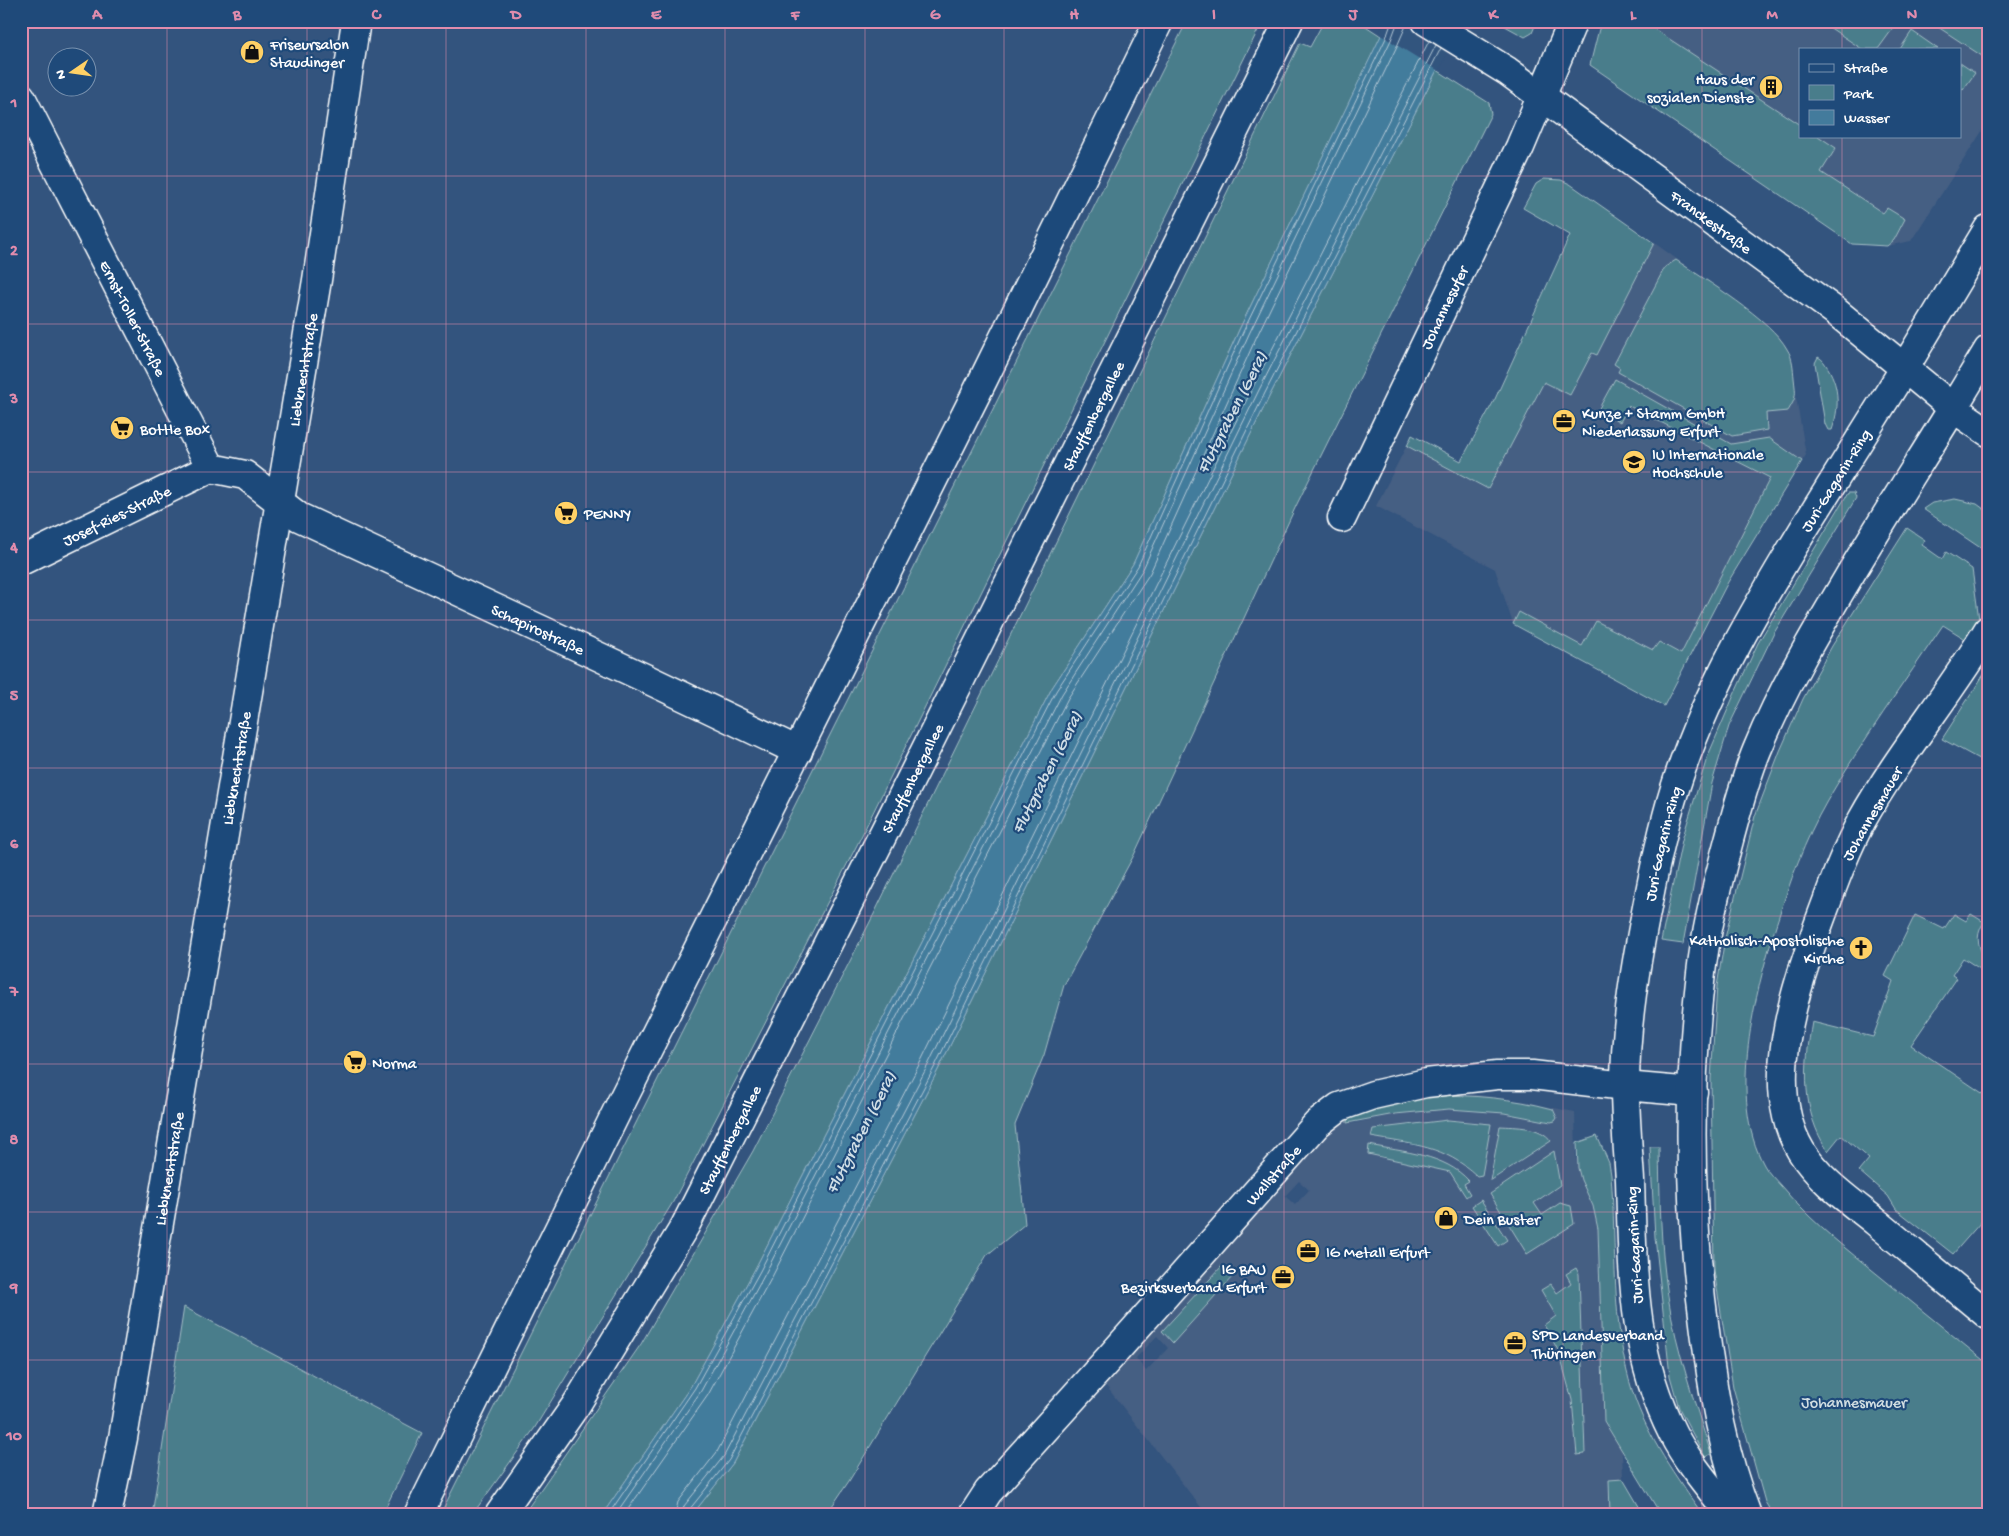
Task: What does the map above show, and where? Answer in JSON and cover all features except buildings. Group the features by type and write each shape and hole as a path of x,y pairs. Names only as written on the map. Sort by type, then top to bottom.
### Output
{"street":[{"name":"Liebknechtstraße","path":"107,1515 128,1409 317,280 356,21"},
{"path":"418,1515 1158,21"},
{"name":"Stauffenbergallee","path":"498,1515 576,1405 685,1226 905,792 1289,21"},
{"name":"Franckestraße","path":"1426,21 1507,71 1542,96 1835,311 1953,408 1988,432"},
{"name":"Johannesufer","path":"1342,518 1520,147 1573,21"},
{"name":"Ernst-Toller-Straße","path":"21,98 211,468"},
{"name":"Juri-Gagarin-Ring","path":"1731,1515 1674,1436 1657,1398 1642,1352 1636,1309 1632,1254 1625,1086 1629,1023 1641,936 1670,808 1692,740 1718,683 1760,601 1904,369 1988,229"},
{"path":"1747,1515 1732,1468 1718,1410 1699,1285 1692,1186 1694,1092 1701,971 1712,910 1738,806 1756,753 1779,698 1805,650 1988,350"},
{"path":"211,468 245,475 280,502"},
{"name":"Josef-Ries-Straße","path":"21,561 211,468"},
{"name":"Schapirostraße","path":"280,502 299,517 798,751"},
{"name":"Johannesmauer","path":"1988,630 1862,820 1838,871 1800,978 1790,1020 1784,1064 1784,1097 1792,1133 1801,1151 1813,1167 1866,1214 1988,1315"},
{"name":"Wallstraße","path":"973,1515 988,1492 1310,1131 1328,1114 1339,1107 1372,1095 1426,1083 1455,1079 1532,1074 1625,1086 1694,1092"}],"shaded area":[{"path":"1601,21 1820,21 1860,48 1799,48 1799,138 1962,138 1962,89 1975,73 1962,64 1962,48 1937,48 1912,31 1901,48 1879,48 1893,27 1885,21 1988,21 1988,122 1911,241 1887,246 1852,244 1590,65"},
{"path":"1631,226 1761,320 1779,336 1793,361 1796,397 1806,455 1728,582 1664,706 1513,624 1495,569 1376,506 1412,435 1482,473"},
{"path":"1431,1094 1476,1095 1516,1100 1476,1096 1431,1095 1350,1124 1395,1114 1449,1109 1504,1113 1551,1122 1553,1109 1540,1105 1575,1112 1576,1155 1581,1180 1593,1206 1598,1229 1604,1421 1622,1450 1623,1479 1609,1480 1610,1515 1590,1515 1589,1511 1580,1511 1580,1515 1207,1515 1103,1382 1134,1343 1332,1130 1346,1119 1364,1110","holes":["1448,1120 1490,1124 1477,1176 1456,1158 1441,1151 1371,1137 1373,1129","1500,1126 1536,1130 1551,1141 1491,1181","1299,1181 1309,1190 1295,1205 1285,1196","1222,1266 1233,1276 1173,1342 1162,1331","1579,1274 1585,1454 1578,1455 1572,1400 1559,1352 1544,1325 1557,1317 1551,1284 1556,1293 1571,1283","1157,1336 1168,1348 1146,1371 1136,1358"]}],"green space":[{"path":"1187,21 1262,22 857,845 673,1202 534,1429 472,1515 440,1515"},
{"path":"1324,21 1358,21 1381,36 1239,330 1133,564 1052,688 755,1269 691,1386 602,1515 523,1515 641,1344 753,1151 874,914 1300,43 1310,47"},
{"path":"1496,21 1537,21 1532,33 1525,37"},
{"path":"1601,21 1642,21 1799,124 1799,138 1821,138 1836,148 1821,172 1883,213 1887,208 1905,219 1894,240 1887,246 1852,244 1590,65"},
{"path":"1820,21 1885,21 1894,27 1879,48 1860,48"},
{"path":"1942,21 1988,21 1988,60 1938,27"},
{"path":"1912,31 1937,48 1901,48"},
{"path":"1962,64 1975,73 1962,89"},
{"path":"1437,70 1489,103 1491,114 1296,506 1134,855 1064,985 1044,1055 1015,1125 1025,1224 987,1255 849,1481 826,1515 692,1515 733,1463 938,1070 1270,395"},
{"path":"1544,179 1561,180 1570,184 1654,243 1597,355 1592,353 1570,395 1544,382 1488,489 1407,446 1412,435 1461,461 1495,399 1570,235 1523,208 1536,184"},
{"path":"1676,260 1720,289 1767,325 1779,337 1789,352 1793,367 1794,399 1788,411 1766,413 1767,430 1732,436 1618,372 1620,368 1614,364 1665,267"},
{"path":"1818,357 1823,360 1835,383 1837,406 1832,430 1828,430 1825,424 1815,363"},
{"path":"1615,379 1731,444 1769,438 1802,461 1728,582 1664,706 1513,624 1519,612 1582,646 1596,621 1653,650 1659,642 1681,654 1770,478 1629,406 1620,422 1598,410"},
{"path":"1848,493 1854,493 1856,498 1774,633 1729,726 1712,783 1683,944 1661,941 1682,840 1707,758 1758,643"},
{"path":"1955,499 1977,504 1988,512 1988,553 1923,509 1932,503"},
{"name":"Johannesmauer","path":"1907,528 1925,540 1922,545 1942,559 1946,552 1972,569 1979,619 1967,640 1943,625 1854,756 1811,831 1776,925 1760,982 1748,1046 1747,1109 1753,1138 1764,1165 1791,1197 1811,1218 1844,1247 1988,1364 1988,1515 1773,1515 1765,1502 1733,1387 1714,1270 1711,1079 1717,986 1725,938 1755,816 1780,751 1803,699 1832,646"},
{"path":"1988,668 1988,764 1942,739"},
{"path":"1954,914 1966,921 1971,914 1984,922 1978,937 1988,974 1963,958 1952,975 1957,978 1911,1045 1988,1097 1988,1214 1953,1254 1896,1209 1888,1196 1859,1171 1869,1159 1841,1135 1828,1151 1819,1136 1813,1120 1809,1104 1806,1072 1812,1022 1873,1037 1893,981 1885,976 1915,915 1944,929"},
{"path":"1431,1095 1523,1102 1553,1109 1557,1118 1551,1122 1504,1113 1449,1109 1395,1114 1347,1123 1347,1120 1363,1111"},
{"path":"1448,1120 1491,1124 1482,1175 1477,1176 1453,1158 1440,1152 1415,1145 1371,1137 1373,1129"},
{"path":"1500,1126 1535,1130 1547,1136 1551,1141 1490,1181"},
{"path":"1597,1136 1609,1163 1611,1175 1618,1313 1626,1367 1633,1393 1646,1426 1673,1472 1703,1515 1661,1515 1604,1421 1598,1229 1593,1206 1581,1180 1578,1168 1577,1143"},
{"path":"1369,1145 1409,1152 1448,1165 1469,1181 1464,1184 1470,1194 1466,1197 1450,1172 1368,1154"},
{"path":"1650,1147 1659,1147 1660,1203 1665,1278 1671,1316 1681,1356 1711,1454 1705,1457 1679,1408 1670,1376 1655,1237"},
{"path":"1554,1151 1560,1185 1534,1203 1542,1215 1560,1203 1571,1206 1574,1224 1527,1254 1490,1194"},
{"path":"1481,1200 1507,1240 1498,1246 1472,1206"},
{"path":"1222,1266 1233,1276 1173,1343 1162,1331"},
{"path":"1576,1268 1579,1274 1585,1454 1577,1455 1572,1400 1559,1352 1544,1325 1556,1316 1541,1290 1551,1284 1557,1293 1571,1283 1566,1274"},
{"path":"184,1307 422,1433 382,1515 152,1515"},
{"path":"1623,1479 1644,1515 1610,1515 1609,1480"}],"water":[{"name":"Flutgraben (Gera)","path":"1388,21 1459,21 1437,70 1270,395 938,1070 733,1463 692,1515 602,1515 691,1386 755,1269 1052,688 1133,564 1239,330"}],"pier":[{"path":"1385,21 1461,21 1439,71 1379,34"}],"place":[{"name":"Friseursalon Staudinger","path":"252,52"},
{"name":"Haus der sozialen Dienste","path":"1771,87"},
{"name":"Kunze + Stamm GmbH Niederlassung Erfurt","path":"1564,421"},
{"name":"Bottle Box","path":"122,428"},
{"name":"IU Internationale Hochschule","path":"1634,462"},
{"name":"PENNY","path":"566,513"},
{"name":"Katholisch-Apostolische Kirche","path":"1861,948"},
{"name":"Norma","path":"355,1062"},
{"name":"Dein Buster","path":"1446,1218"},
{"name":"IG Metall Erfurt","path":"1308,1251"},
{"name":"IG BAU Bezirksverband Erfurt","path":"1283,1277"},
{"name":"SPD Landesverband Thüringen","path":"1515,1343"}]}
